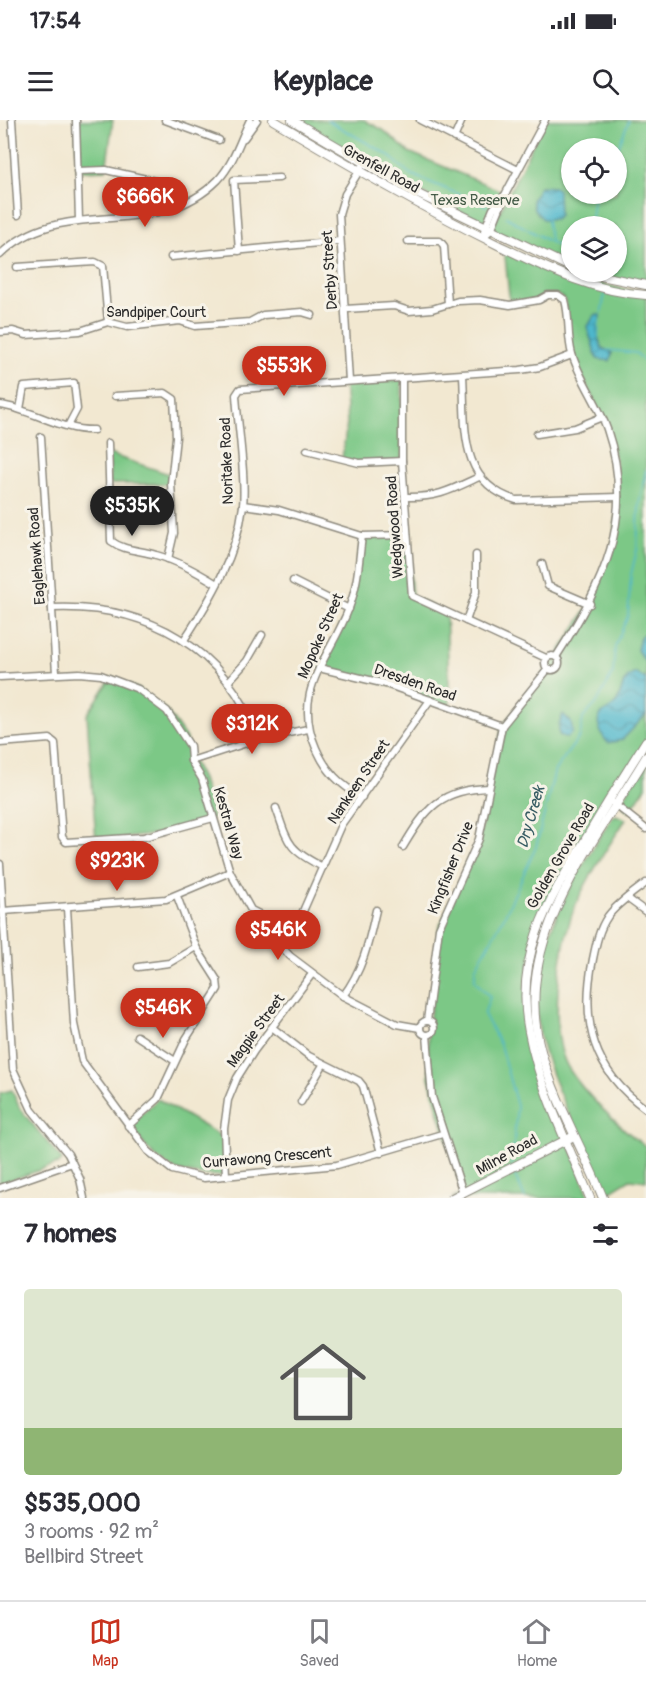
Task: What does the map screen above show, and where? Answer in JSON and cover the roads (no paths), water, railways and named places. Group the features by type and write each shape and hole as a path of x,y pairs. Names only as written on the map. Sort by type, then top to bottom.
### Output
{"main road":[{"name":"Grenfell Road","path":"273,120 358,172 549,270 596,286 646,295"},
{"name":"Grenfell Road","path":"292,120 363,164 488,229 561,263"},
{"path":"627,282 646,285"},
{"name":"Golden Grove Road","path":"603,1198 542,1082 531,1044 525,984 530,951 539,922 554,892 646,741"},
{"name":"Golden Grove Road","path":"590,1198 541,1051 534,1011 535,978 543,941 556,906 646,757"},
{"name":"Milne Road","path":"452,1198 570,1137"}],"street":[{"path":"12,120 18,215"},
{"path":"76,120 79,220"},
{"path":"165,120 219,140"},
{"path":"243,138 250,120"},
{"path":"0,255 14,241 37,229 79,220 146,216 172,210 199,195 219,179 256,120"},
{"path":"420,120 518,170"},
{"path":"454,138 462,120"},
{"path":"483,237 497,203 506,193 545,120"},
{"name":"Derby Street","path":"349,381 340,242 341,205 363,164"},
{"path":"77,171 106,170 172,185"},
{"path":"239,251 234,180 279,178"},
{"path":"408,241 440,241 444,246 448,304"},
{"path":"171,257 284,245 340,242"},
{"path":"17,267 95,262 103,266 108,322"},
{"path":"345,309 394,306 409,311 480,300 510,305 558,295 565,300 572,355 602,417 615,458 618,497 613,546 590,604 556,657"},
{"name":"Sandpiper Court","path":"0,332 14,331 26,335 80,332 108,322 127,327 180,321 195,326 250,322 263,315 302,312 312,315"},
{"name":"Noritake Road","path":"184,640 204,609 233,551 243,505 236,395 240,389 463,375 540,367 572,355"},
{"path":"463,375 468,454 479,477 501,496 516,501 618,497"},
{"name":"Wedgwood Road","path":"402,379 402,461 412,596 546,658"},
{"path":"20,409 24,387 74,383 77,409 68,426"},
{"path":"114,396 165,393 174,399 176,437 171,483 174,533 168,559"},
{"path":"0,405 20,409 77,430 94,430"},
{"path":"537,434 575,428 602,417"},
{"name":"Eaglehawk Road","path":"41,437 56,673"},
{"path":"108,443 106,451 111,541 118,547 168,559 217,584"},
{"path":"307,450 359,463 402,461"},
{"path":"406,496 429,497 443,494 479,477"},
{"path":"243,505 279,510 362,536 407,535"},
{"name":"Mopoke Street","path":"362,536 356,587 349,609 319,668 308,701 308,729 331,776 362,797"},
{"path":"466,621 476,592 476,555"},
{"path":"542,564 548,586 590,604"},
{"path":"293,581 349,609"},
{"path":"52,608 84,607 120,612 161,627 184,640 210,661 228,682 252,721 259,739"},
{"path":"228,682 247,661 262,635"},
{"path":"556,657 559,664 557,668 548,669 544,663 546,658 556,657"},
{"name":"Dresden Road","path":"319,668 386,684 502,726"},
{"name":"Kingfisher Drive","path":"427,1021 439,928 479,839 502,726 548,669"},
{"name":"Kestral Way","path":"0,677 56,673 100,675 138,689 167,711 190,746 191,761 202,779 230,872 251,910 260,914 276,941 312,974 344,996 397,1024 420,1028"},
{"name":"Nankeen Street","path":"276,941 300,918 342,825 430,700"},
{"path":"191,761 259,739 308,729"},
{"path":"0,743 50,739 55,744 62,837 66,842 144,837 213,818"},
{"path":"403,847 427,810 445,798 474,789 489,788"},
{"path":"609,801 646,829"},
{"path":"276,808 288,844 308,860 323,867"},
{"path":"0,864 13,1069 32,1110 72,1162 80,1179 84,1198"},
{"path":"3,911 156,901 177,896 230,872"},
{"path":"646,883 608,915 600,930 587,995 594,1048 603,1063 634,1101 646,1109"},
{"path":"128,1126 158,1099 186,1039 218,989 217,980 196,947 177,896"},
{"path":"627,898 646,912"},
{"name":"Currawong Crescent","path":"67,908 76,1043 82,1061 148,1151 172,1170 204,1178 337,1165 442,1134"},
{"path":"344,996 356,980 376,910"},
{"path":"138,967 168,963 196,947"},
{"name":"Magpie Street","path":"226,1176 224,1129 228,1100 237,1078 254,1051 312,974"},
{"path":"0,1003 8,1003"},
{"path":"427,1035 433,1033 435,1028 433,1023 427,1021 420,1028 427,1035 429,1078 442,1134 463,1194"},
{"path":"273,1028 323,1065 353,1078 363,1086 381,1152"},
{"path":"137,1036 175,1061"},
{"path":"301,1102 323,1065"},
{"path":"0,1188 72,1162"}],"water":[{"path":"540,186 554,187 558,190 559,215 555,219 543,219 534,210 532,200"},
{"path":"595,315 601,315 597,328 598,336 602,348 612,353 610,361 597,359 587,327"},
{"path":"646,632 646,663 637,650 640,637"},
{"path":"636,673 646,679 646,715 622,740 608,743 600,731 599,718 616,703 624,682"},
{"path":"563,714 571,722 573,732 567,738 559,735 559,725"}],"waterway":[{"path":"327,120 388,155 410,174 487,206"},
{"name":"Dry Creek","path":"622,138 629,120"},
{"name":"Dry Creek","path":"591,216 593,204"},
{"path":"506,217 552,243"},
{"path":"547,220 550,240"},
{"path":"553,243 561,248"},
{"name":"Dry Creek","path":"601,315 605,293"},
{"name":"Dry Creek","path":"598,338 599,319"},
{"name":"Dry Creek","path":"607,350 636,353 646,363"},
{"name":"Dry Creek","path":"512,1165 517,1106 500,1045 484,1014 490,997 475,981 475,969 506,913 536,847 555,770 580,736 583,718 596,704 613,673 615,646 628,616 631,574 637,550 639,504 646,470"},
{"name":"Dry Creek","path":"512,1169 525,1198"}],"park label":[{"name":"Texas Reserve","path":"475,200"}]}
